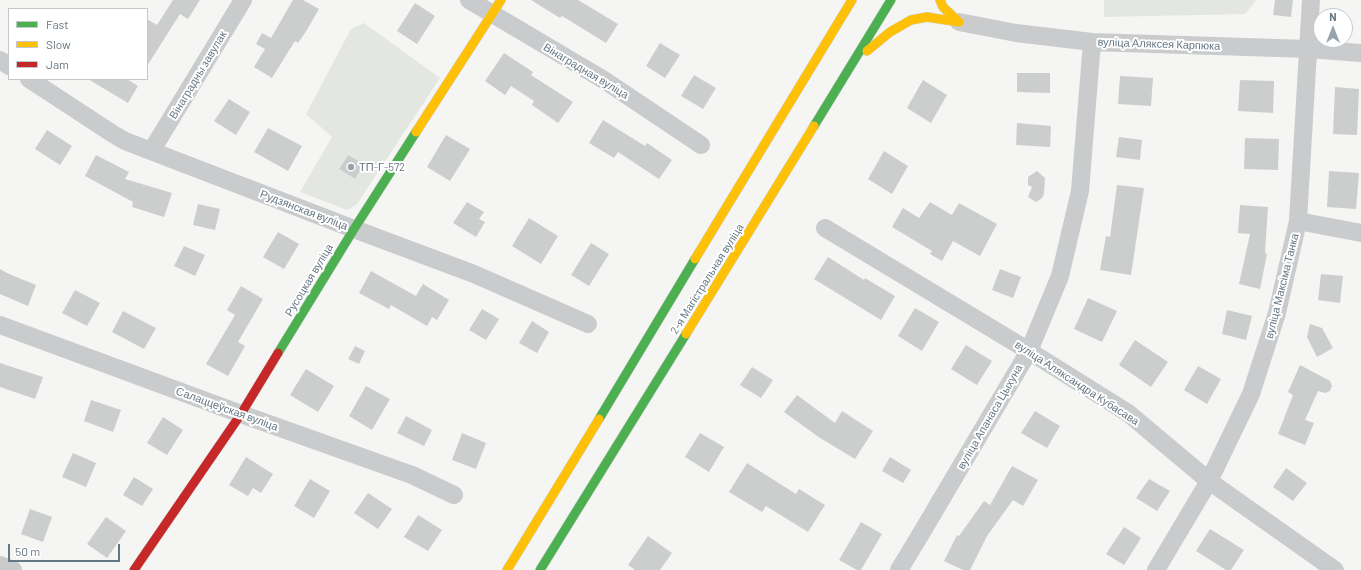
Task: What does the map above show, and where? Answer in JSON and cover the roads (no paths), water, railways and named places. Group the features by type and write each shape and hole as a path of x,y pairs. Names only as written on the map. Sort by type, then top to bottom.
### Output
{"main road":[{"name":"2-я Магістральная вуліца","path":"507,570 852,0"},
{"name":"2-я Магістральная вуліца","path":"540,570 658,382 891,0"},
{"path":"940,0 943,7 959,22"},
{"path":"836,25 838,6"},
{"name":"Русоцкая вуліца","path":"134,570 241,414 354,229 497,7"},
{"path":"854,62 890,32 911,20 927,17 959,22"}],"street":[{"name":"Вінаградны завулак","path":"152,150 243,0"},
{"name":"Вінаградная вуліца","path":"469,0 497,7 701,144"},
{"name":"вуліца Максіма Танка","path":"1156,570 1209,481 1251,394 1278,313 1298,220 1311,0"},
{"name":"вуліца Аляксея Карпюка","path":"959,22 1016,33 1092,42 1308,49 1361,53"},
{"name":"вуліца Апанаса Цыхуна","path":"899,570 1029,351 1060,276 1080,190 1092,42"},
{"name":"Рудзянская вуліца","path":"31,80 113,134 125,140 474,274 588,324"},
{"path":"1298,220 1361,233"},
{"name":"вуліца Аляксандра Кубасава","path":"825,228 1029,351 1128,413 1209,481 1335,570"},
{"name":"Салаццеўская вуліца","path":"0,326 412,475 454,495"},
{"path":"0,565 13,570"}],"place":[{"name":"ТП-Г-572","path":"351,167"}]}
